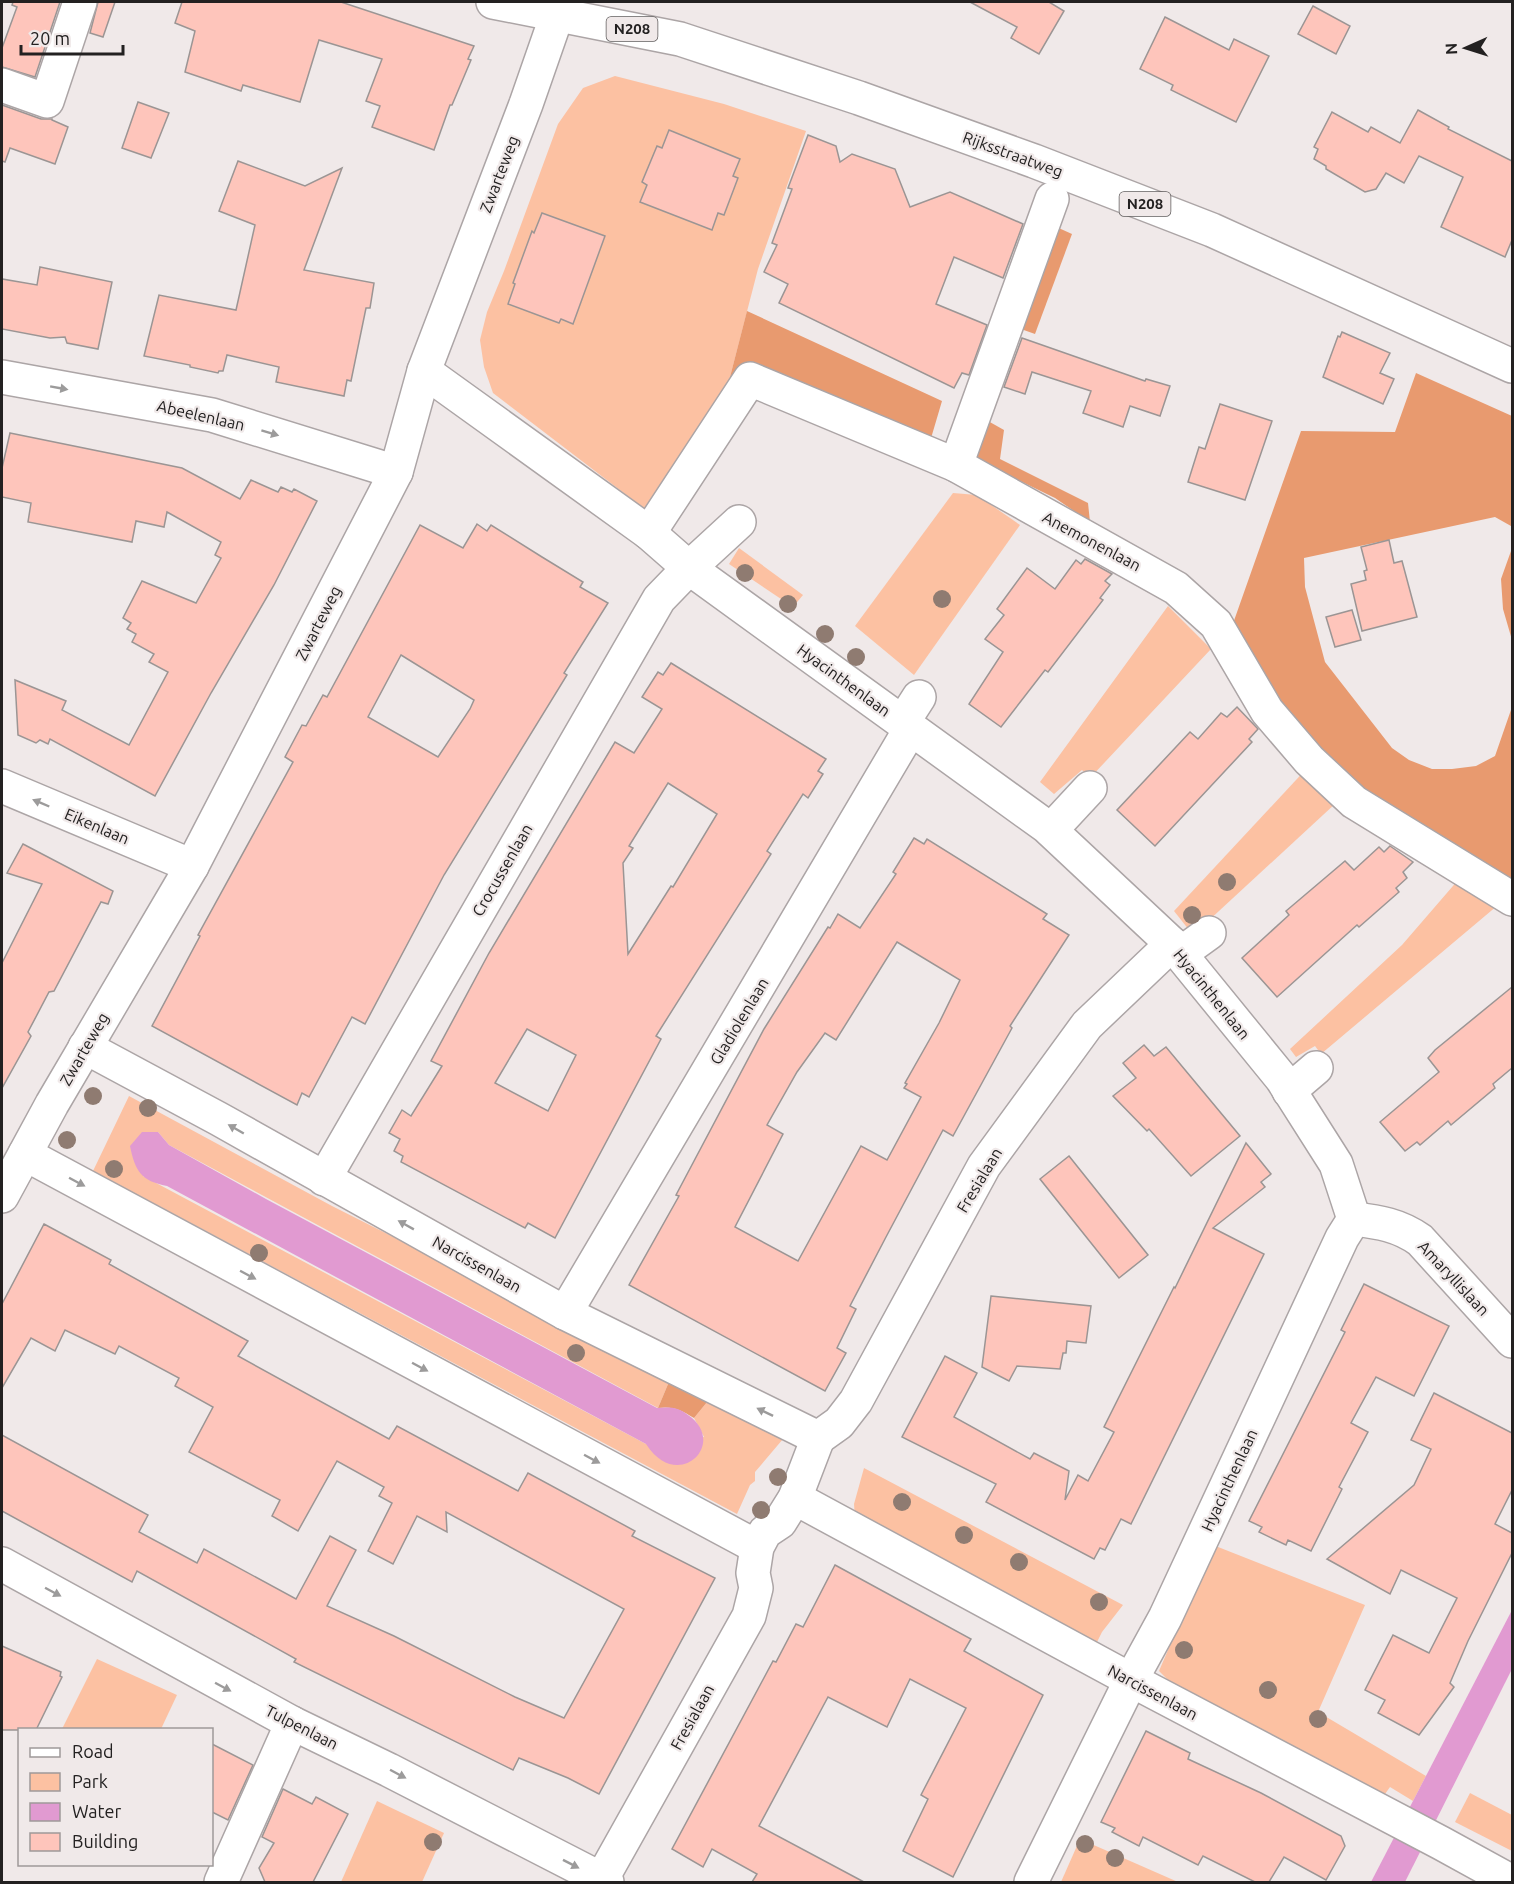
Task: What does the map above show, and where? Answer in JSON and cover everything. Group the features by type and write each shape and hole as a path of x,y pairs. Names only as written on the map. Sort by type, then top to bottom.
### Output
{"street":[{"path":"2,85 47,100 80,2"},
{"name":"Rijksstraatweg","path":"493,2 560,8 680,39 859,98 1023,157 1212,230 1512,366"},
{"name":"Zwarteweg","path":"10,1175 192,866 396,472 424,371 526,104 560,8"},
{"path":"956,465 1052,199"},
{"name":"Hyacinthenlaan","path":"424,371 649,533 689,568 911,716 1050,830 1176,949 1289,1091 1336,1164 1354,1220 1342,1239 1165,1618 1131,1680 1031,1882"},
{"name":"Abeelenlaan","path":"2,377 212,415 396,472"},
{"name":"Anemonenlaan","path":"649,533 750,379 956,465 1176,588 1216,624 1267,711 1309,760 1354,802 1512,898"},
{"name":"Crocussenlaan","path":"324,1179 659,599 739,522"},
{"name":"Gladiolenlaan","path":"565,1313 911,716"},
{"name":"Eikenlaan","path":"2,786 192,866"},
{"path":"1050,830 1090,788"},
{"name":"Fresialaan","path":"818,1438 839,1423 856,1401 984,1166 1087,1025 1176,949 1209,933"},
{"name":"Narcissenlaan","path":"85,1047 219,1119 565,1313 818,1438"},
{"path":"1289,1091 1316,1068"},
{"path":"10,1175 757,1547 765,1532 780,1522 795,1498 818,1438"},
{"name":"Amaryllislaan","path":"1354,1220 1386,1223 1407,1231 1420,1240 1512,1341"},
{"name":"Narcissenlaan","path":"795,1498 1131,1680 1512,1882"},
{"name":"Fresialaan","path":"603,1882 749,1616 756,1588 753,1573 757,1547"},
{"name":"Tulpenlaan","path":"2,1564 109,1621 197,1673 603,1882"},
{"path":"221,1882 292,1723"}],"green space":[{"path":"615,76 724,104 806,131 758,269 730,377 727,403 646,510 493,393 484,367 480,340 487,312 558,124 583,88"},
{"path":"953,493 977,495 1020,525 914,675 855,626"},
{"path":"739,548 803,595 793,607 729,564"},
{"path":"1168,606 1211,649 1090,778 1082,770 1054,794 1040,782"},
{"path":"1309,766 1336,803 1193,935 1174,911"},
{"path":"1459,879 1504,900 1321,1054 1315,1046 1296,1057 1290,1049 1402,945"},
{"path":"129,1096 332,1206 671,1377 658,1408 169,1145 158,1132 143,1176 646,1444 704,1437 694,1418 712,1396 783,1439 755,1472 755,1481 750,1485 737,1514 93,1171"},
{"path":"864,1468 1123,1605 1102,1632 1095,1646 855,1518 854,1504"},
{"path":"1213,1545 1365,1605 1318,1712 1426,1776 1413,1801 1390,1787 1380,1801 1180,1692 1159,1671"},
{"path":"97,1659 177,1695 161,1728 62,1728"},
{"path":"1470,1793 1512,1815 1512,1851 1455,1822"},
{"path":"377,1801 444,1833 422,1882 341,1882"},
{"path":"1080,1839 1178,1882 1061,1882"}],"shaded area":[{"path":"1052,225 1072,234 1035,334 1015,327"},
{"path":"747,311 942,401 929,445 749,371 727,403 730,377"},
{"path":"1416,373 1512,416 1512,640 1503,609 1501,579 1511,551 1511,526 1495,517 1304,558 1305,587 1325,662 1392,748 1409,760 1432,769 1476,766 1495,756 1512,707 1512,885 1377,807 1303,739 1230,632 1301,431 1395,432"},
{"path":"988,421 1004,430 1000,459 1088,503 1090,522 1055,498 975,459"},
{"path":"671,1377 712,1396 694,1418 677,1409 658,1408"}],"water":[{"path":"142,1132 158,1132 169,1145 266,1199 657,1408 681,1410 699,1426 703,1438 701,1450 694,1459 684,1464 672,1464 659,1458 646,1444 167,1186 145,1178 134,1162 130,1146"},
{"path":"1512,1610 1512,1669 1405,1882 1371,1882"}],"building":[{"path":"13,2 60,2 35,77 2,67 2,48 17,7 12,5"},
{"path":"98,2 115,2 103,37 90,33"},
{"path":"182,2 341,2 474,46 468,59 471,60 452,105 450,105 434,150 372,127 380,106 366,101 382,59 319,40 300,102 243,85 241,91 185,72 195,31 175,23"},
{"path":"970,2 1049,2 1064,11 1039,54 1011,38 1017,27"},
{"path":"1313,6 1350,26 1336,54 1298,34"},
{"path":"1165,17 1229,50 1234,39 1269,56 1236,122 1171,90 1173,85 1140,69"},
{"path":"138,102 169,113 151,158 122,148"},
{"path":"2,105 41,119 52,119 68,127 55,164 10,148 5,162 2,161"},
{"path":"1418,110 1449,127 1448,129 1512,161 1512,240 1505,257 1441,227 1463,177 1419,156 1404,183 1386,173 1376,189 1365,192 1326,169 1326,166 1314,159 1318,149 1314,147 1332,112 1368,132 1371,127 1400,143"},
{"path":"669,130 740,159 733,176 738,178 724,215 718,213 712,230 640,202 647,185 642,182 657,146 662,148"},
{"path":"808,135 836,146 840,162 852,154 895,169 910,207 950,192 1023,224 1003,278 954,257 936,304 987,325 969,375 962,373 954,388 779,303 788,284 764,272 777,245 772,243 792,189 788,188"},
{"path":"238,161 305,186 342,168 304,270 374,283 370,308 366,308 351,381 347,380 344,396 276,382 279,367 227,355 223,371 218,373 144,356 159,295 236,310 255,225 219,211"},
{"path":"542,213 605,236 573,324 561,319 559,323 508,304 515,284 513,283 532,231 534,233"},
{"path":"40,267 112,282 98,349 67,343 65,337 50,338 2,329 2,279 37,285"},
{"path":"1342,332 1390,353 1380,373 1394,379 1383,404 1323,377 1338,336 1340,337"},
{"path":"1022,338 1145,381 1146,379 1170,386 1160,416 1130,406 1123,427 1083,413 1091,391 1032,372 1025,394 1004,387"},
{"path":"1220,404 1272,421 1245,500 1188,482 1199,447 1205,449"},
{"path":"10,433 182,468 240,499 251,480 278,492 281,487 292,492 294,489 317,501 274,585 211,693 155,796 50,739 48,744 40,740 36,743 18,735 15,680 66,701 62,710 129,745 168,672 149,662 154,654 132,642 136,634 127,629 131,623 123,618 142,581 196,603 221,558 215,555 221,542 167,512 164,527 136,521 132,542 28,522 31,503 2,497 2,468"},
{"path":"477,524 487,531 491,525 583,582 580,587 608,603 564,673 567,675 444,875 365,1024 352,1017 309,1097 302,1093 297,1105 152,1026 200,936 198,935 293,762 285,757 302,725 306,726 323,695 327,697 420,525 463,548","holes":["401,655 474,700 438,757 368,717"]},
{"path":"1389,540 1394,563 1402,561 1417,617 1362,631 1351,584 1366,580 1364,571 1367,570 1361,547"},
{"path":"1085,559 1112,574 1105,581 1110,585 1100,598 1103,600 1048,672 1045,670 1001,727 969,704 1003,652 985,639 1004,615 997,609 1027,568 1055,589 1076,560 1081,564"},
{"path":"1352,610 1361,640 1335,647 1326,617"},
{"path":"671,663 826,759 818,771 823,774 808,798 803,794 767,851 771,854 656,1036 661,1039 555,1238 528,1223 525,1228 401,1162 403,1156 394,1151 400,1139 389,1133 402,1110 411,1116 442,1066 431,1061 489,953 615,742 634,753 662,709 642,697 658,672 663,675","holes":["668,783 717,814 673,887 671,886 628,954 623,863 633,848 629,846","527,1029 576,1055 548,1111 495,1083"]},
{"path":"1237,707 1258,729 1249,739 1252,742 1155,846 1117,810 1190,732 1198,739 1221,713 1227,717"},
{"path":"914,838 924,844 927,839 1047,914 1043,919 1069,935 1010,1026 1012,1028 953,1136 943,1130 850,1306 856,1309 837,1348 846,1353 825,1391 629,1285 679,1196 676,1195 764,1029 828,927 830,928 838,914 860,928 896,874 893,872","holes":["897,942 960,980 905,1083 907,1084 904,1088 921,1097 887,1160 861,1146 798,1261 735,1227 783,1134 767,1125 797,1072 825,1033 836,1040"]},
{"path":"23,844 113,891 108,904 101,902 54,991 49,992 28,1032 31,1036 2,1088 2,963 42,884 7,873"},
{"path":"1390,846 1413,862 1403,872 1407,878 1396,888 1399,892 1359,927 1357,925 1277,997 1242,958 1289,915 1286,911 1345,861 1354,870 1379,847 1384,852"},
{"path":"1512,987 1512,1068 1493,1084 1495,1088 1451,1125 1448,1121 1420,1145 1417,1142 1405,1151 1380,1122 1439,1072 1428,1058 1435,1050"},
{"path":"1144,1045 1154,1056 1166,1047 1240,1136 1191,1176 1149,1129 1147,1131 1113,1096 1136,1078 1123,1063"},
{"path":"1246,1143 1271,1174 1261,1182 1265,1187 1213,1228 1264,1254 1131,1524 1121,1519 1105,1550 1100,1548 1094,1559 986,1502 996,1484 902,1437 945,1356 977,1373 954,1417 1030,1459 1034,1453 1069,1471 1065,1500 1078,1475 1088,1481 1114,1432 1104,1427"},
{"path":"1069,1156 1148,1255 1119,1278 1040,1179"},
{"path":"44,1224 111,1260 109,1264 248,1341 238,1356 389,1439 397,1426 518,1491 528,1473 635,1531 632,1536 715,1578 599,1794 568,1778 519,1758 513,1770 294,1662 296,1659 137,1571 132,1582 2,1511 2,1435 148,1515 139,1532 197,1563 204,1549 296,1599 330,1536 356,1550 327,1606 394,1636 515,1697 564,1718 624,1609 446,1512 447,1532 417,1516 393,1564 368,1551 392,1503 379,1496 384,1487 337,1461 298,1531 272,1516 280,1500 189,1452 213,1407 175,1386 179,1378 119,1346 115,1354 65,1330 55,1351 31,1338 2,1388 2,1304"},
{"path":"1364,1284 1449,1326 1414,1396 1376,1377 1351,1423 1368,1432 1339,1487 1342,1489 1311,1551 1288,1540 1286,1545 1259,1532 1262,1527 1249,1521 1345,1332 1341,1330"},
{"path":"991,1296 1091,1306 1086,1343 1067,1341 1066,1353 1063,1353 1060,1369 1017,1366 1009,1381 982,1367"},
{"path":"1434,1393 1512,1433 1512,1490 1495,1524 1512,1533 1512,1553 1468,1641 1450,1683 1454,1687 1419,1735 1378,1713 1385,1700 1365,1690 1393,1635 1429,1653 1457,1598 1401,1570 1390,1594 1327,1559 1414,1485 1431,1449 1411,1440"},
{"path":"835,1565 971,1639 964,1651 1043,1695 953,1877 903,1851 928,1799 921,1795 966,1708 910,1679 887,1727 828,1697 759,1826 864,1882 752,1882 757,1874 712,1849 703,1867 672,1849 773,1661 776,1662 796,1624 803,1627"},
{"path":"2,1646 61,1672 62,1677 37,1728 2,1730"},
{"path":"1146,1731 1190,1753 1188,1759 1261,1793 1341,1836 1345,1846 1326,1880 1284,1857 1269,1882 1255,1882 1203,1856 1198,1865 1143,1837 1139,1846 1112,1832 1115,1828 1101,1822"},
{"path":"213,1745 253,1765 228,1820 213,1812"},
{"path":"283,1789 312,1804 316,1797 348,1814 313,1882 265,1882 259,1868 274,1843 262,1837"}]}
